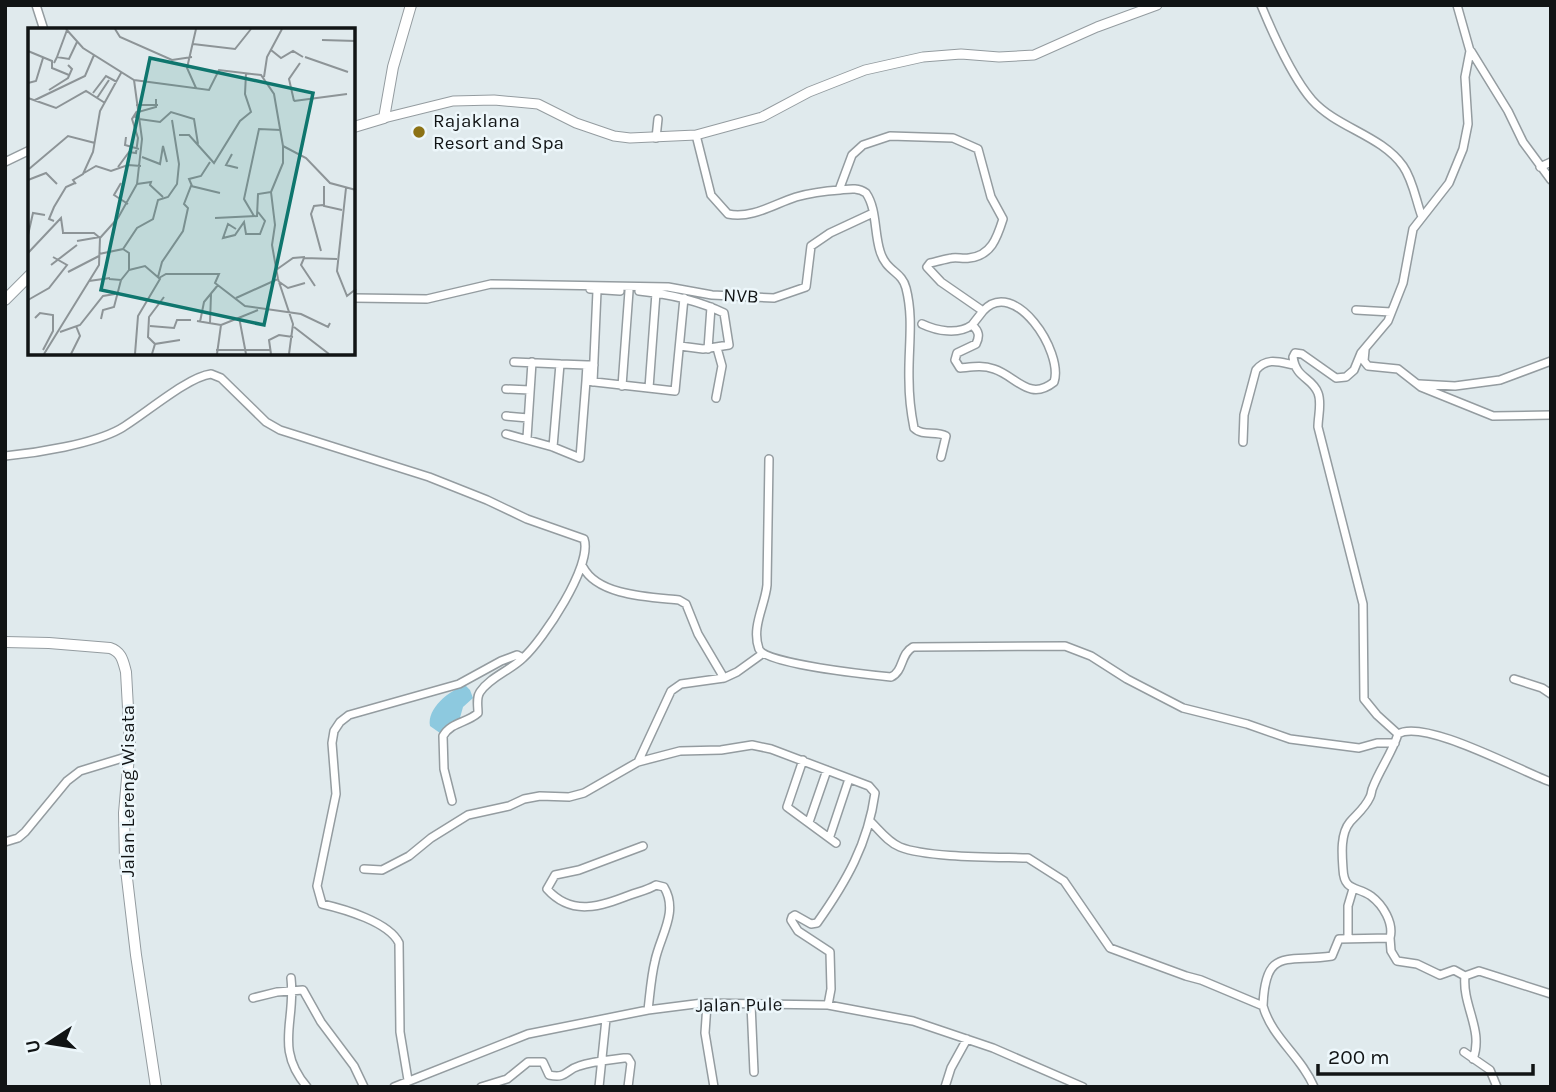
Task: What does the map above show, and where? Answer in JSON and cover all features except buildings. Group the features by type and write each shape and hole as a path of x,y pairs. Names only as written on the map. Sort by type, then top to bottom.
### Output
{"main road":[{"path":"355,127 384,118 393,67 411,5"},
{"path":"5,300 28,277"},
{"name":"Jalan Lereng Wisata","path":"5,642 92,645 117,650 120,654 126,672 129,755 124,813 125,861 156,1087"}],"street":[{"path":"36,5 43,28"},
{"path":"384,118 453,101 494,100 538,104 576,124 614,135 656,138 696,135 762,117 809,92 865,70 923,57 961,54 999,57 1034,55 1097,27 1157,5"},
{"path":"1261,5 1273,34 1312,99 1326,112 1386,149 1397,159 1409,177 1422,217"},
{"path":"1457,5 1470,51 1508,111 1523,142 1551,180"},
{"path":"1398,734 1364,699 1363,604 1318,427 1318,393 1314,386 1300,375 1294,365 1294,355 1298,353 1336,378 1346,377 1354,370 1365,347 1379,333 1403,283 1413,229 1449,183 1463,149 1468,124 1465,77 1470,51"},
{"path":"656,138 658,119"},
{"path":"696,135 711,195 728,214 742,215 795,197 839,190 862,190 869,197 881,256 886,267 903,277 908,298 911,318 908,379 914,428 920,433 945,435 947,441 941,457"},
{"path":"839,190 852,155 863,145 890,136 953,138 978,149 991,197 1003,219 998,237 988,252 979,256 952,258 930,263 927,267 941,282 983,311"},
{"path":"5,162 28,151"},
{"path":"1540,167 1551,162"},
{"name":"NVB","path":"579,286 668,287 712,295 774,298 806,287 811,246 830,233 873,213"},
{"path":"355,298 427,299 491,284 579,286 597,291 656,293 684,298 724,313 729,345 708,349 680,346"},
{"path":"506,434 553,447 580,458 597,291"},
{"path":"622,386 629,291"},
{"path":"649,388 656,293"},
{"path":"589,382 675,391 684,298"},
{"path":"922,324 939,330 964,330 993,303 1003,301 1021,310 1033,321 1051,350 1055,364 1054,382 1046,388 1033,390 998,370 978,366 960,368 955,360 957,353 976,344 978,340 977,330 972,325"},
{"path":"708,349 711,307"},
{"path":"1356,310 1391,312"},
{"path":"1365,347 1364,361 1368,366 1398,369 1418,384 1472,409 1493,415 1551,415"},
{"path":"716,398 722,366 717,348"},
{"path":"1242,442 1244,415 1256,370 1261,364 1271,360 1294,365"},
{"path":"1418,384 1455,386 1500,380 1551,361"},
{"path":"514,362 591,365"},
{"path":"527,439 532,362"},
{"path":"553,447 559,363"},
{"path":"5,456 100,438 121,428 197,378 211,374 221,378 266,422 280,430 429,477 488,500 527,519 584,539 586,547 583,567 557,612 523,658 481,690 477,699 478,713 456,723 443,736 444,769 452,801"},
{"path":"506,388 530,390"},
{"path":"506,416 528,418"},
{"path":"762,654 758,644 758,615 768,585 766,517 770,484 769,459"},
{"path":"583,567 588,577 628,595 679,600 686,604 698,634 724,678"},
{"path":"762,654 790,663 891,677 899,672 905,653 913,646 1065,646 1091,656 1127,679 1183,708 1247,724 1290,739 1359,748 1377,743 1395,743"},
{"path":"638,762 671,691 681,684 724,678 762,654"},
{"path":"408,1080 400,1032 399,943 395,935 378,923 322,904 317,886 336,794 332,743 334,731 348,715 407,701 459,684 517,655 523,658"},
{"path":"1514,679 1542,688 1551,694"},
{"path":"1551,782 1461,743 1408,730 1398,734 1371,797 1362,811 1350,822 1343,838 1344,880 1353,889 1369,895 1381,907 1390,923 1391,951 1397,961 1417,964 1440,975 1454,970 1465,976 1479,971 1551,994"},
{"path":"364,869 382,870 410,856 431,838 468,815 509,806 524,799 540,796 569,797 584,793 638,762 680,751 721,750 752,745 771,749 869,786 875,793 871,822 855,865 817,923 811,924 795,915 791,920 798,931 830,952 831,989 828,1005"},
{"path":"5,842 19,838 67,781 80,771 129,755"},
{"path":"803,760 788,807 833,840 849,779"},
{"path":"809,822 827,771"},
{"path":"871,822 902,848 925,853 1028,858 1039,863 1064,881 1110,948 1201,980 1263,1006"},
{"path":"643,846 579,870 555,875 547,889 560,901 599,907 656,885 664,887 670,901 668,921 655,959 648,1010"},
{"path":"1348,938 1348,906 1353,889"},
{"path":"1314,1087 1300,1062 1268,1022 1263,1006 1264,980 1275,964 1292,958 1332,956 1338,940 1390,938"},
{"path":"1465,976 1465,995 1478,1042 1473,1059"},
{"path":"291,978 287,1042 293,1065 307,1087"},
{"path":"253,998 303,990 365,1087"},
{"path":"708,1004 705,1033 715,1087"},
{"name":"Jalan Pule","path":"394,1087 528,1034 648,1010 708,1004 828,1005 913,1021 967,1039 1083,1087"},
{"path":"751,1004 754,1072"},
{"path":"599,1087 606,1019"},
{"path":"945,1087 951,1068 967,1039"},
{"path":"1464,1052 1490,1070 1497,1087"},
{"path":"481,1087 493,1086 511,1077 530,1062 542,1062 549,1075 558,1077 566,1075 578,1066 624,1058 630,1060 632,1067 628,1087"}],"shaded area":[{"path":"465,685 473,698 463,707 458,725 440,733 430,726 432,713 446,696"}],"place":[{"name":"Rajaklana Resort and Spa","path":"419,132"}]}
